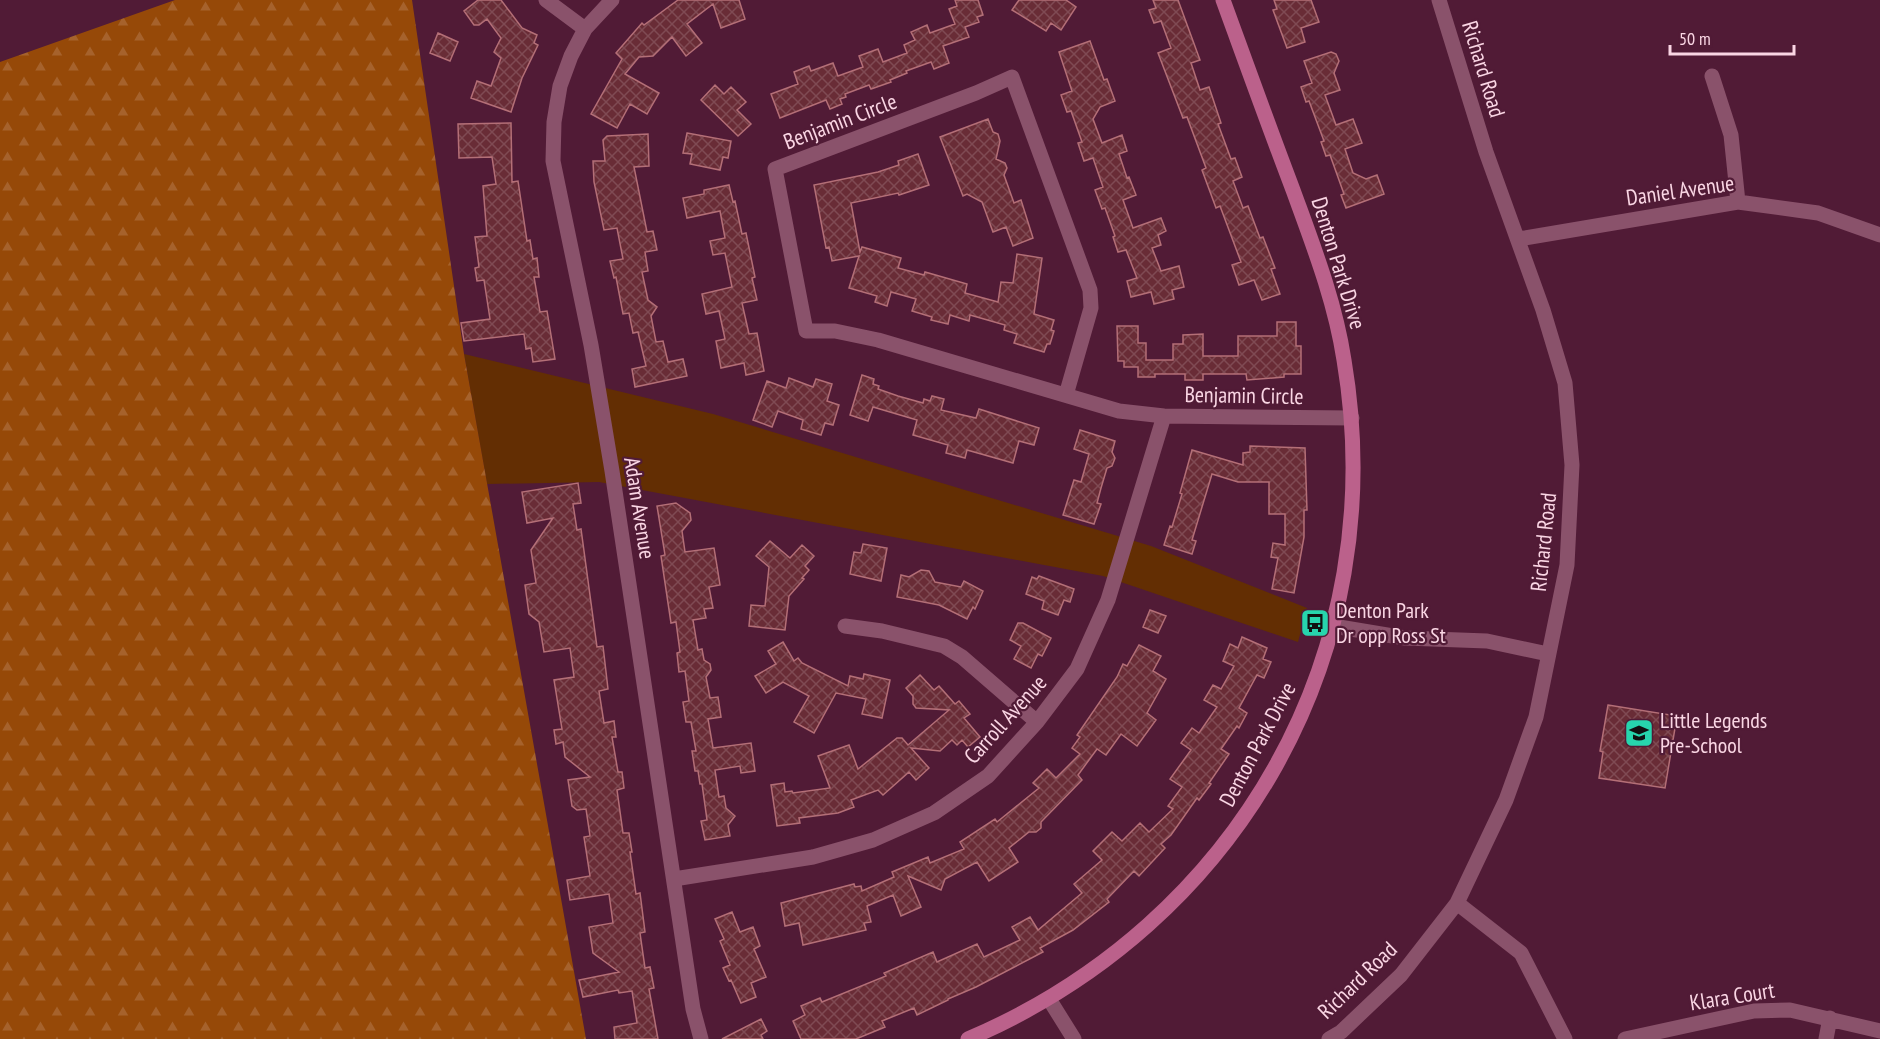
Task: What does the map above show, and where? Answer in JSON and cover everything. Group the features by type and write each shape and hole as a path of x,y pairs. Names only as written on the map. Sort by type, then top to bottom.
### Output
{"main road":[{"name":"Denton Park Drive","path":"968,1039 1015,1018 1097,967 1147,927 1198,877 1229,838 1263,788 1289,741 1313,687 1333,626 1346,561 1353,502 1352,418 1338,328 1321,267 1223,0"}],"street":[{"path":"546,0 585,29"},
{"name":"Adam Avenue","path":"612,0 585,29 571,56 560,86 554,122 553,161 591,345 693,1009 701,1039"},
{"name":"Richard Road","path":"1338,1037 1401,975 1456,903 1506,800 1536,717 1567,565 1572,465 1565,383 1544,310 1486,153 1439,0"},
{"path":"1712,76 1731,135 1738,202"},
{"name":"Benjamin Circle","path":"1066,395 1091,308 1090,290 1012,77 976,93 775,169 806,331 835,331 878,340 1119,411 1164,416 1352,418"},
{"name":"Daniel Avenue","path":"1519,239 1738,202 1818,213 1880,235"},
{"name":"Carroll Avenue","path":"674,879 813,856 873,840 934,813 988,776 1037,722 1077,669 1108,600 1164,416"},
{"path":"845,626 882,631 944,646 962,657 1037,722"},
{"path":"1333,626 1406,638 1487,641 1548,654"},
{"path":"1456,903 1521,953 1565,1039"},
{"path":"1048,999 1074,1039"},
{"name":"Klara Court","path":"1625,1039 1754,1011 1790,1010 1880,1031"},
{"path":"1826,1039 1830,1018"}],"shaded area":[{"path":"464,354 713,414 1151,546 1307,608 1298,642 1103,576 599,482 487,484"}],"green space":[{"path":"175,0 412,0 464,354 586,1039 0,1039 0,62"}],"building":[{"path":"478,0 501,0 522,28 537,35 534,43 538,45 522,78 511,112 471,98 477,81 491,86 501,58 494,52 501,38 487,19 479,25 474,25 464,11"},
{"path":"678,0 739,0 745,19 721,28 713,4 687,24 702,43 686,56 672,37 653,56 639,57 625,74 659,93 647,114 630,104 617,128 591,114 622,59 616,53 642,23 644,25"},
{"path":"955,0 978,0 983,15 977,17 979,22 965,27 969,37 943,46 949,63 934,69 931,62 906,71 907,73 890,80 891,82 871,89 869,85 845,94 846,97 840,99 842,104 830,109 826,100 780,118 771,94 798,84 794,72 809,66 811,71 833,63 838,76 863,67 859,56 878,49 883,62 907,53 904,45 915,40 911,32 927,25 930,33 955,24 949,9 957,6"},
{"path":"1019,0 1066,0 1076,7 1061,30 1051,23 1046,31 1012,10"},
{"path":"1153,0 1178,0 1200,60 1191,63 1200,90 1209,87 1221,123 1218,124 1231,159 1235,158 1242,177 1233,181 1243,208 1248,206 1260,238 1263,237 1275,268 1271,269 1280,294 1262,300 1254,280 1239,285 1232,265 1241,262 1220,206 1216,208 1202,170 1206,168 1187,117 1183,118 1158,53 1171,48 1161,21 1154,23 1149,10 1156,8"},
{"path":"1274,0 1311,0 1319,22 1301,28 1305,42 1287,48 1273,10 1277,9"},
{"path":"438,33 458,42 450,61 430,53"},
{"path":"1090,41 1104,80 1107,79 1115,101 1100,107 1093,119 1102,143 1122,135 1127,151 1119,154 1127,178 1129,177 1136,195 1123,200 1133,228 1161,218 1166,231 1158,235 1161,245 1152,248 1161,271 1179,266 1184,287 1172,290 1174,299 1154,304 1151,292 1131,297 1127,281 1137,278 1126,250 1118,252 1105,208 1102,209 1095,190 1103,187 1093,158 1084,161 1078,143 1082,142 1071,111 1067,112 1061,95 1072,91 1059,52"},
{"path":"1331,52 1336,54 1339,61 1334,73 1340,90 1325,95 1336,125 1353,119 1362,143 1345,149 1353,173 1366,179 1377,175 1384,194 1346,208 1341,195 1344,194 1330,155 1326,156 1321,142 1324,141 1309,101 1306,102 1301,87 1312,83 1304,61"},
{"path":"715,85 724,94 731,87 746,102 737,110 751,124 738,136 701,100"},
{"path":"988,119 993,132 998,134 1000,141 996,159 1005,163 1007,168 1004,175 1014,203 1021,200 1033,238 1013,246 1006,227 993,232 982,202 967,194 963,196 940,137"},
{"path":"511,123 512,182 518,181 527,241 530,240 533,259 537,258 539,277 534,277 540,312 547,311 555,359 533,362 531,348 526,349 524,334 464,341 461,323 490,319 484,280 477,281 475,268 479,267 475,237 487,236 483,186 496,184 492,157 459,158 458,124"},
{"path":"687,133 731,141 728,158 723,157 720,170 690,164 692,154 683,153"},
{"path":"648,134 649,166 634,167 647,232 653,231 657,250 645,252 648,271 642,272 648,300 657,307 651,316 656,342 663,341 668,362 683,359 687,376 635,387 632,369 646,366 638,332 633,333 629,313 623,314 616,277 614,278 610,261 623,259 617,228 604,230 594,182 593,161 605,161 603,140 607,136"},
{"path":"918,154 929,185 899,195 898,193 851,203 860,252 862,247 901,258 898,268 924,275 925,272 967,284 965,293 998,302 1001,282 1013,283 1017,254 1042,258 1034,314 1054,320 1051,330 1054,331 1050,344 1047,344 1044,352 1014,343 1017,334 1004,330 1005,325 970,315 969,321 950,315 948,324 931,320 932,317 912,311 916,299 891,292 887,306 875,302 877,296 849,288 859,256 832,261 829,247 826,248 814,185 878,172 899,165 898,161"},
{"path":"729,185 742,234 746,233 755,277 752,278 757,300 742,303 749,334 757,333 764,371 746,375 744,363 721,368 716,341 725,339 719,311 706,314 702,294 732,287 725,253 713,255 710,241 725,238 720,211 687,218 683,198 704,194 704,190"},
{"path":"1277,322 1296,322 1296,346 1301,346 1301,374 1284,374 1284,377 1247,380 1246,374 1203,374 1203,380 1185,380 1185,374 1155,374 1155,377 1138,377 1138,367 1124,367 1124,361 1118,361 1117,326 1138,326 1138,343 1146,343 1146,360 1173,360 1173,344 1183,344 1183,335 1203,334 1203,356 1238,356 1238,336 1277,336"},
{"path":"862,375 874,379 873,384 879,386 878,389 898,396 923,403 924,399 930,401 932,396 944,399 941,410 976,418 979,409 1039,428 1034,445 1019,441 1013,463 967,450 965,458 946,453 948,445 913,435 917,420 873,407 868,421 850,415"},
{"path":"789,378 813,387 816,379 832,384 827,401 839,405 833,425 825,423 821,435 801,429 803,420 778,411 772,427 753,420 767,381 786,388"},
{"path":"1080,430 1115,441 1112,452 1115,458 1112,466 1107,468 1097,503 1101,504 1094,524 1063,515 1074,480 1081,482 1089,454 1074,449"},
{"path":"1250,446 1305,448 1307,510 1304,510 1304,537 1294,593 1272,589 1278,558 1271,557 1273,543 1285,545 1285,514 1269,514 1269,482 1238,482 1212,474 1192,540 1196,541 1192,554 1164,545 1182,494 1180,493 1192,450 1243,465 1243,453 1250,452"},
{"path":"578,483 581,503 573,504 577,530 581,529 597,647 603,646 608,689 599,691 604,723 614,721 616,737 612,737 618,772 622,772 624,788 617,790 623,833 629,833 636,894 640,893 645,932 640,933 645,968 650,967 654,988 649,989 658,1039 615,1039 614,1027 637,1023 632,991 619,993 618,990 583,997 579,980 619,972 593,953 589,927 613,923 609,894 570,900 567,880 590,876 584,837 590,836 586,809 577,810 572,806 568,780 590,777 565,757 563,742 556,744 554,730 562,729 554,680 574,677 570,648 544,652 539,622 529,614 525,585 536,583 531,550 553,518 527,523 522,492"},
{"path":"676,503 690,513 691,520 682,531 685,552 714,548 720,585 709,587 713,608 704,609 706,618 693,620 698,650 702,649 704,660 710,664 711,670 706,677 710,698 718,697 721,717 708,719 713,748 751,743 755,771 741,773 740,766 715,770 719,797 724,796 726,808 735,816 728,825 730,836 705,840 701,821 707,820 702,784 700,784 698,771 695,771 692,751 696,751 691,722 686,722 683,702 689,701 685,671 679,672 677,653 680,652 676,622 671,623 661,556 665,555 657,506"},
{"path":"770,541 790,558 802,545 814,556 805,566 809,570 802,578 804,579 789,596 785,630 749,626 751,605 765,606 769,567 756,556"},
{"path":"863,544 887,548 881,581 850,574 854,552 861,553"},
{"path":"921,570 929,571 935,582 961,587 964,581 983,591 975,609 973,607 967,619 939,605 897,597 901,575 909,577"},
{"path":"1039,576 1074,589 1070,602 1064,600 1058,615 1042,609 1044,601 1026,594 1032,577 1037,579"},
{"path":"1150,610 1166,616 1158,633 1143,627"},
{"path":"1018,623 1023,623 1051,638 1042,656 1038,654 1031,668 1014,659 1021,646 1010,640"},
{"path":"1242,637 1267,648 1263,659 1271,662 1264,678 1257,675 1239,708 1247,713 1239,728 1237,726 1221,749 1229,754 1209,783 1211,784 1199,800 1197,798 1171,835 1161,844 1165,848 1139,876 1134,871 1107,899 1109,902 1073,930 1040,948 1043,952 976,987 917,1015 914,1008 882,1021 885,1027 856,1039 801,1039 793,1021 805,1015 801,1006 820,998 822,1002 886,976 884,973 933,952 937,962 977,944 984,957 1020,940 1012,927 1030,917 1038,930 1082,893 1074,884 1102,860 1093,851 1112,832 1122,841 1140,823 1149,832 1173,809 1168,806 1182,787 1170,779 1191,750 1181,743 1192,728 1199,733 1217,707 1204,700 1213,685 1221,689 1234,666 1223,661 1230,644 1238,648"},
{"path":"783,642 794,661 798,658 802,663 848,686 850,676 863,679 864,674 890,680 882,718 862,714 866,699 836,693 814,733 794,722 809,696 783,682 766,693 755,676 776,664 768,651"},
{"path":"1139,645 1161,656 1153,671 1166,679 1147,713 1156,720 1137,746 1121,734 1106,755 1097,749 1078,775 1082,780 1041,822 1041,828 1036,832 1029,832 1009,848 1018,862 989,881 977,862 945,879 941,890 908,876 921,907 901,916 893,895 867,906 871,922 864,923 866,930 803,945 799,923 785,926 781,903 854,884 855,887 861,886 862,891 894,877 892,872 928,857 930,863 964,849 960,842 995,819 997,822 1039,788 1033,783 1047,769 1056,778 1080,754 1072,748 1080,737 1077,735 1117,677 1123,664 1127,666"},
{"path":"920,675 934,690 939,686 955,704 959,701 970,714 964,718 980,737 968,747 962,740 957,745 952,740 940,751 911,748 929,768 916,780 909,772 883,795 878,790 851,800 854,807 838,813 799,818 800,823 777,826 771,785 784,783 785,792 792,791 793,793 830,788 818,756 849,745 858,769 897,738 902,738 908,745 949,710 916,708 913,704 913,696 906,688"},
{"name":"Little Legends Pre-School","path":"1608,705 1677,716 1665,788 1599,778 1603,752 1600,751"},
{"path":"732,912 740,932 753,927 760,946 754,949 766,977 751,983 756,997 741,1003 723,968 730,965 720,941 724,939 715,919"},
{"path":"761,1019 767,1031 761,1035 763,1039 722,1039"}],"place":[{"name":"Denton Park Dr opp Ross St","path":"1315,623"},
{"name":"Little Legends Pre-School","path":"1639,733"}]}
